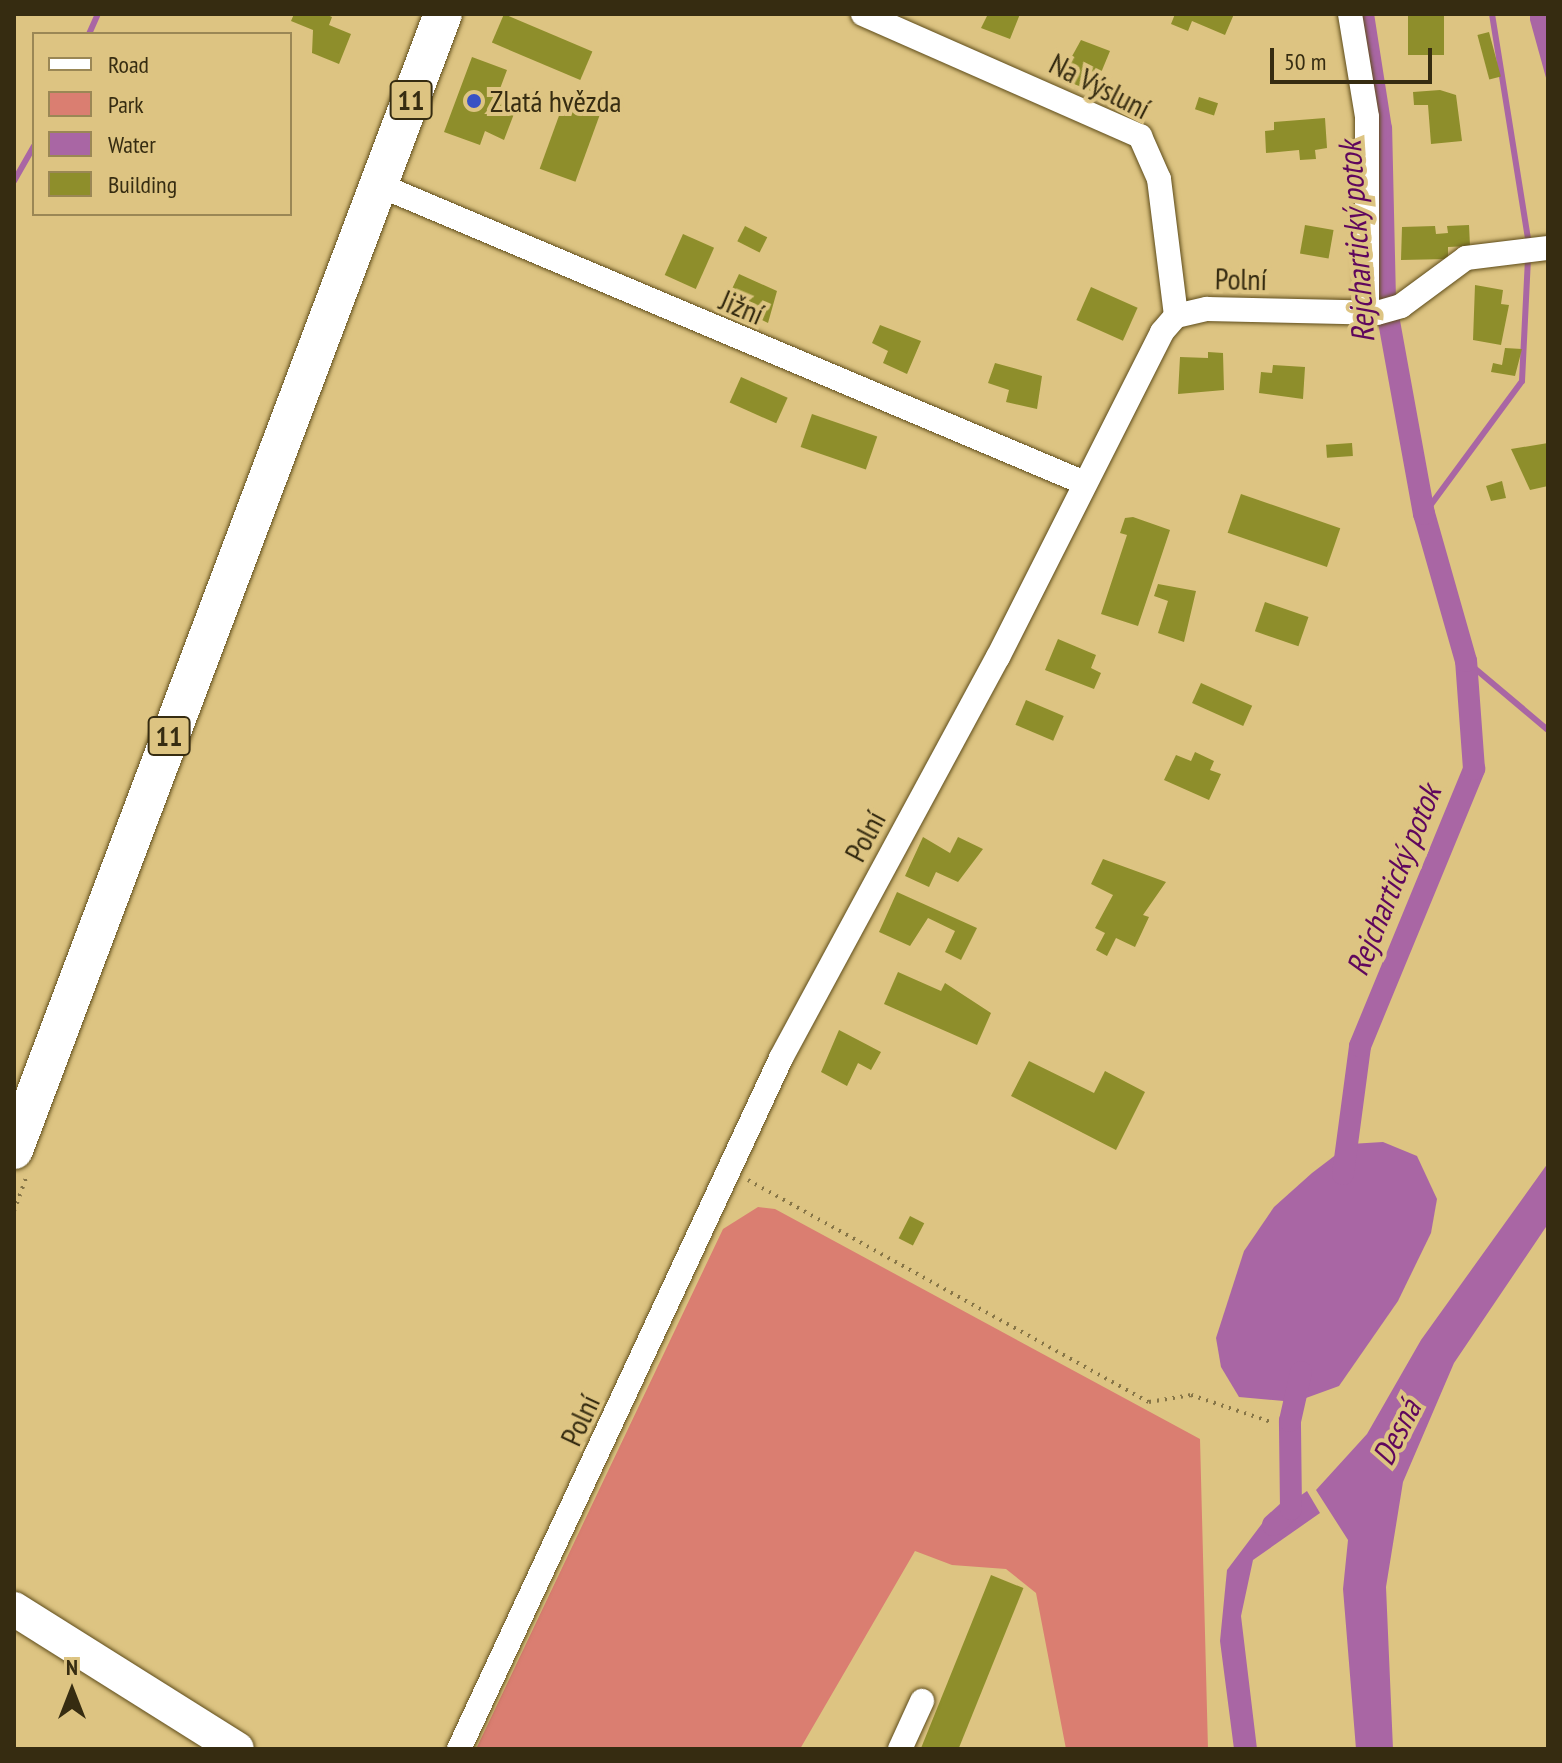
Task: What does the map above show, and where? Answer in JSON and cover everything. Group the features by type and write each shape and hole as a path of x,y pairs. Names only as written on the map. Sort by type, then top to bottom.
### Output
{"main road":[{"name":"11","path":"14,1150 443,14"}],"street":[{"name":"Na Výsluní","path":"863,14 1140,136 1159,179 1176,316"},
{"path":"1350,14 1367,117 1382,312 1466,258 1548,248"},
{"name":"Jižní","path":"379,185 1082,482"},
{"name":"Polní","path":"459,1749 734,1172 781,1058 998,657 1082,482 1176,316 1207,309 1382,312"},
{"path":"14,1609 237,1749"},
{"path":"900,1749 922,1701"}],"path":[{"path":"734,1172 1149,1402 1191,1395 1271,1422"}],"green space":[{"path":"758,1207 775,1209 1200,1439 1208,1749 1066,1749 1036,1593 1006,1569 952,1565 915,1551 800,1749 476,1749 723,1229"}],"water":[{"path":"1530,14 1548,14 1548,85 1530,20"},
{"path":"1383,1142 1417,1156 1437,1199 1431,1233 1398,1301 1339,1386 1295,1402 1239,1397 1221,1367 1216,1338 1244,1251 1274,1207 1312,1173 1350,1144"},
{"name":"Desná","path":"1548,1163 1548,1224 1454,1363 1403,1482 1386,1587 1393,1749 1356,1749 1343,1589 1348,1540 1316,1490 1367,1434 1421,1340"},
{"path":"1307,1491 1320,1513 1253,1560 1241,1616 1257,1749 1234,1749 1220,1641 1227,1570 1264,1521"}],"building":[{"path":"294,14 325,14 332,17 329,25 351,34 339,64 312,53 313,30 291,21"},
{"path":"504,14 592,52 580,80 492,43"},
{"path":"988,14 1020,14 1010,39 981,28"},
{"path":"1175,14 1234,14 1225,35 1192,21 1188,31 1171,24"},
{"path":"1408,14 1444,14 1444,55 1408,55"},
{"path":"1489,32 1501,76 1489,80 1477,35"},
{"path":"1081,40 1110,51 1093,92 1060,78"},
{"path":"472,57 507,70 495,102 507,96 517,106 504,140 485,131 480,145 444,132"},
{"path":"1440,90 1456,95 1462,141 1431,144 1428,105 1414,105 1413,92"},
{"path":"1199,97 1218,103 1214,116 1195,109"},
{"path":"564,102 600,115 575,182 540,169"},
{"path":"1325,118 1327,148 1315,150 1316,159 1300,160 1299,150 1266,153 1265,131 1274,130 1274,122"},
{"path":"1305,225 1334,230 1329,259 1300,254"},
{"path":"1469,225 1470,246 1448,247 1448,259 1401,260 1402,227 1435,226 1436,234 1448,233 1447,226"},
{"path":"745,226 767,237 760,252 737,241"},
{"path":"683,234 714,248 696,289 665,275"},
{"path":"739,274 777,291 768,323 739,309 744,297 731,291"},
{"path":"1475,285 1503,290 1501,304 1509,305 1501,345 1473,340"},
{"path":"1091,287 1138,308 1123,341 1076,320"},
{"path":"880,325 921,341 907,374 883,363 888,351 872,343"},
{"path":"1505,348 1522,349 1515,376 1491,372 1493,363 1502,365"},
{"path":"1208,352 1223,353 1224,390 1178,394 1180,357 1208,358"},
{"path":"995,363 1042,376 1037,409 1006,402 1009,390 988,383"},
{"path":"1273,365 1305,367 1303,399 1259,393 1261,372 1272,373"},
{"path":"741,377 788,398 776,423 730,403"},
{"path":"812,414 877,436 866,470 801,447"},
{"path":"1352,443 1353,456 1327,458 1326,445"},
{"path":"1548,443 1548,486 1530,490 1511,449"},
{"path":"1502,481 1506,498 1491,501 1486,486"},
{"path":"1241,494 1340,528 1327,567 1228,533"},
{"path":"1133,517 1170,530 1138,626 1101,614 1127,535 1120,533 1125,518"},
{"path":"1158,584 1196,591 1184,642 1158,633 1168,601 1154,596"},
{"path":"1265,602 1308,617 1298,646 1255,631"},
{"path":"1058,639 1096,655 1091,668 1101,673 1094,689 1045,670"},
{"path":"1201,683 1252,706 1243,726 1192,703"},
{"path":"1026,700 1064,716 1053,741 1015,725"},
{"path":"1195,752 1214,761 1210,770 1221,774 1209,800 1164,780 1176,755 1191,761"},
{"path":"923,837 950,853 958,837 983,849 958,882 936,872 929,887 905,876"},
{"path":"1103,859 1166,882 1143,915 1149,917 1135,947 1116,938 1107,956 1096,950 1105,933 1095,928 1113,895 1091,884"},
{"path":"897,892 977,928 961,960 945,952 955,931 928,918 910,946 879,932"},
{"path":"898,972 941,991 945,983 991,1013 977,1045 884,1004"},
{"path":"839,1030 881,1052 871,1070 858,1063 847,1086 821,1072"},
{"path":"1029,1061 1094,1093 1105,1071 1145,1092 1116,1150 1011,1096"},
{"path":"910,1216 924,1223 913,1246 899,1238"},
{"path":"991,1575 1023,1588 958,1749 921,1749"}],"waterway":[{"path":"90,32 98,14"},
{"name":"Rejchartický potok","path":"1343,1174 1360,1046 1474,769 1466,661 1424,514 1385,300 1381,129 1363,14"},
{"path":"1492,14 1528,238"},
{"path":"14,181 32,150"},
{"path":"1424,514 1522,381 1528,259"},
{"path":"1466,661 1548,730"},
{"name":"Rejchartický potok","path":"1273,1525 1291,1509 1290,1421 1301,1372"}],"place":[{"name":"Zlatá hvězda","path":"474,101"}]}
